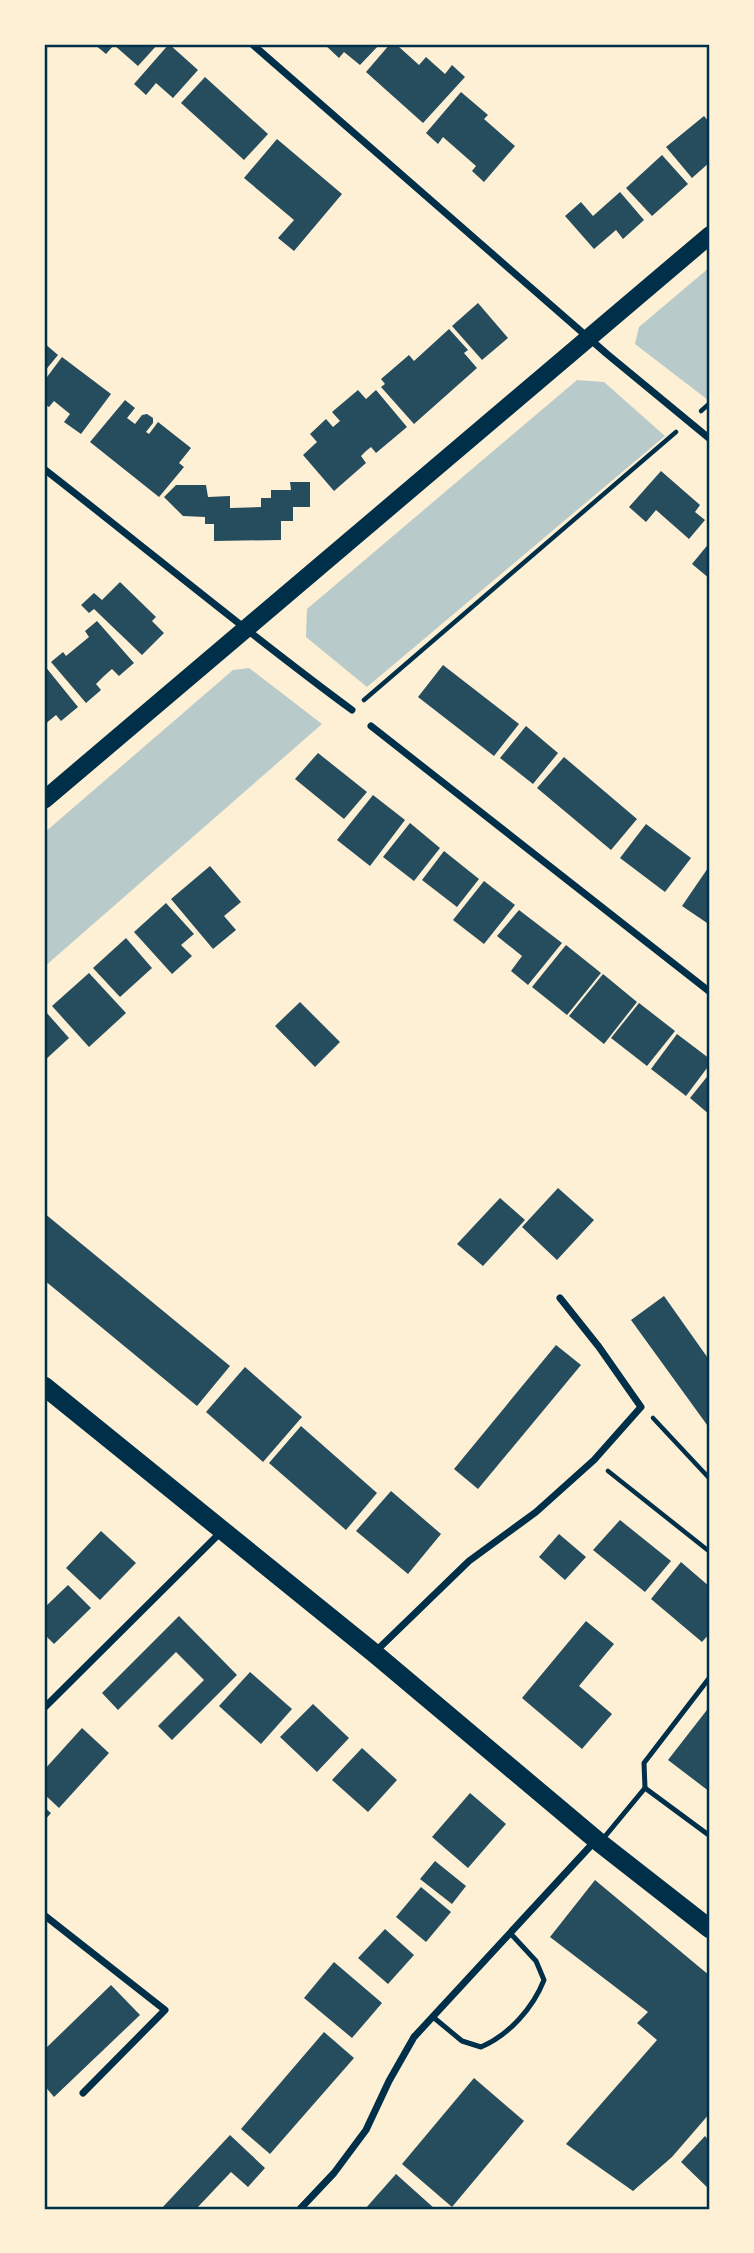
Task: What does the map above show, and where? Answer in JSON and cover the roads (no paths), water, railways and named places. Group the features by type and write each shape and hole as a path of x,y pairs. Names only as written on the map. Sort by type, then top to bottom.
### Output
{"highway":[{"path":"44,1386 374,1653 598,1841 710,1929"}],"main road":[{"path":"44,800 710,235"}],"street":[{"path":"252,44 710,439"},
{"path":"44,469 269,649 352,710"},
{"path":"371,726 710,992"},
{"path":"374,1653 469,1561 536,1512 594,1460 641,1407 599,1346 560,1298"},
{"path":"44,1708 222,1530"},
{"path":"300,2209 334,2174 366,2130 414,2037 598,1841"},
{"path":"44,1915 165,2010 83,2093"}],"lane":[{"path":"598,1841 645,1788 644,1763 710,1677"},
{"path":"645,1788 710,1836"},
{"path":"433,2017 462,2040 481,2047 498,2040 536,1998 544,1980 536,1961 510,1934"}]}
